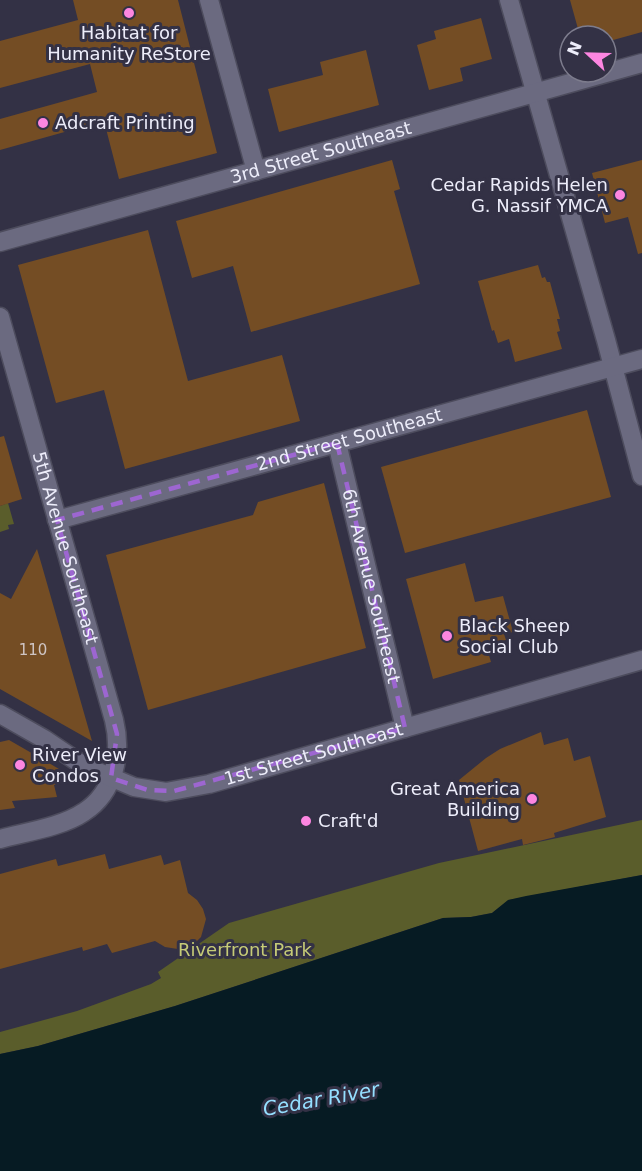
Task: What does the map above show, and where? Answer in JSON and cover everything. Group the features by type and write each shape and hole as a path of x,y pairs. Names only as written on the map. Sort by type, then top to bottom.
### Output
{"street":[{"path":"209,0 256,171"},
{"path":"509,0 642,476"},
{"name":"3rd Street Southeast","path":"0,242 642,63"},
{"name":"5th Avenue Southeast","path":"0,317 117,734 118,755 111,778"},
{"name":"2nd Street Southeast","path":"57,520 642,358"},
{"name":"6th Avenue Southeast","path":"337,443 405,728"},
{"name":"1st Street Southeast","path":"0,714 44,739 74,761 111,778 148,790 174,791 209,784 642,660"},
{"path":"0,839 66,821 84,813 102,794 111,778"}],"highlighted area":[{"path":"337,443 405,728 174,791 148,790 111,778 117,734 57,520"}],"green space":[{"path":"8,503 14,524 8,525 9,529 0,532 0,506"},
{"name":"Riverfront Park","path":"642,820 642,875 509,900 492,913 471,917 443,918 175,1006 38,1046 0,1054 0,1032 77,1011 151,984 161,978 158,972 229,923 439,863"}],"water":[{"name":"Cedar River","path":"642,875 642,1171 0,1171 0,1054 38,1046 175,1006 443,918 471,917 492,913 508,900"}],"building":[{"path":"73,0 178,0 217,153 119,179 104,121 0,150 0,119 97,92 90,64 0,88 0,41 78,20"},
{"path":"570,0 642,0 642,32 618,39 618,24 577,24"},
{"path":"481,18 492,59 460,68 463,81 429,90 417,45 436,39 434,31"},
{"path":"366,50 379,105 279,132 268,89 323,75 320,62"},
{"path":"392,160 400,189 394,191 420,284 251,332 233,266 192,278 176,221"},
{"name":"Cedar Rapids Helen G. Nassif YMCA","path":"642,160 642,253 638,254 628,217 605,223 592,173"},
{"path":"148,230 188,381 282,355 300,421 125,469 104,390 56,403 18,265"},
{"path":"538,265 542,278 545,277 547,282 550,282 560,319 557,319 560,331 557,332 562,349 515,362 509,339 498,343 494,330 492,331 478,281"},
{"path":"587,410 611,497 405,553 381,467"},
{"path":"4,436 22,499 0,506 0,437"},
{"path":"324,483 366,648 148,710 106,555 253,515 258,502"},
{"path":"37,549 92,741 0,689 0,593 11,599"},
{"path":"465,563 475,602 503,596 513,632 504,634 506,640 486,645 491,662 433,679 406,579"},
{"name":"Great America Building","path":"541,732 544,745 568,738 574,761 590,756 606,817 554,833 555,837 523,845 522,839 478,851 459,780 500,749"},
{"path":"9,740 76,779 54,785 57,797 12,801 15,808 0,810 0,742"},
{"path":"105,854 109,869 161,855 164,865 180,860 188,893 197,900 206,919 201,937 184,950 165,947 155,941 112,953 107,944 83,951 82,947 0,969 0,874 56,859 58,866"}],"place":[{"name":"Habitat for Humanity ReStore","path":"129,13"},
{"name":"Adcraft Printing","path":"43,123"},
{"name":"Cedar Rapids Helen G. Nassif YMCA","path":"620,195"},
{"name":"Black Sheep Social Club","path":"447,636"},
{"name":"River View Condos","path":"20,765"},
{"name":"Great America Building","path":"532,799"},
{"name":"Craft'd","path":"306,821"}]}
